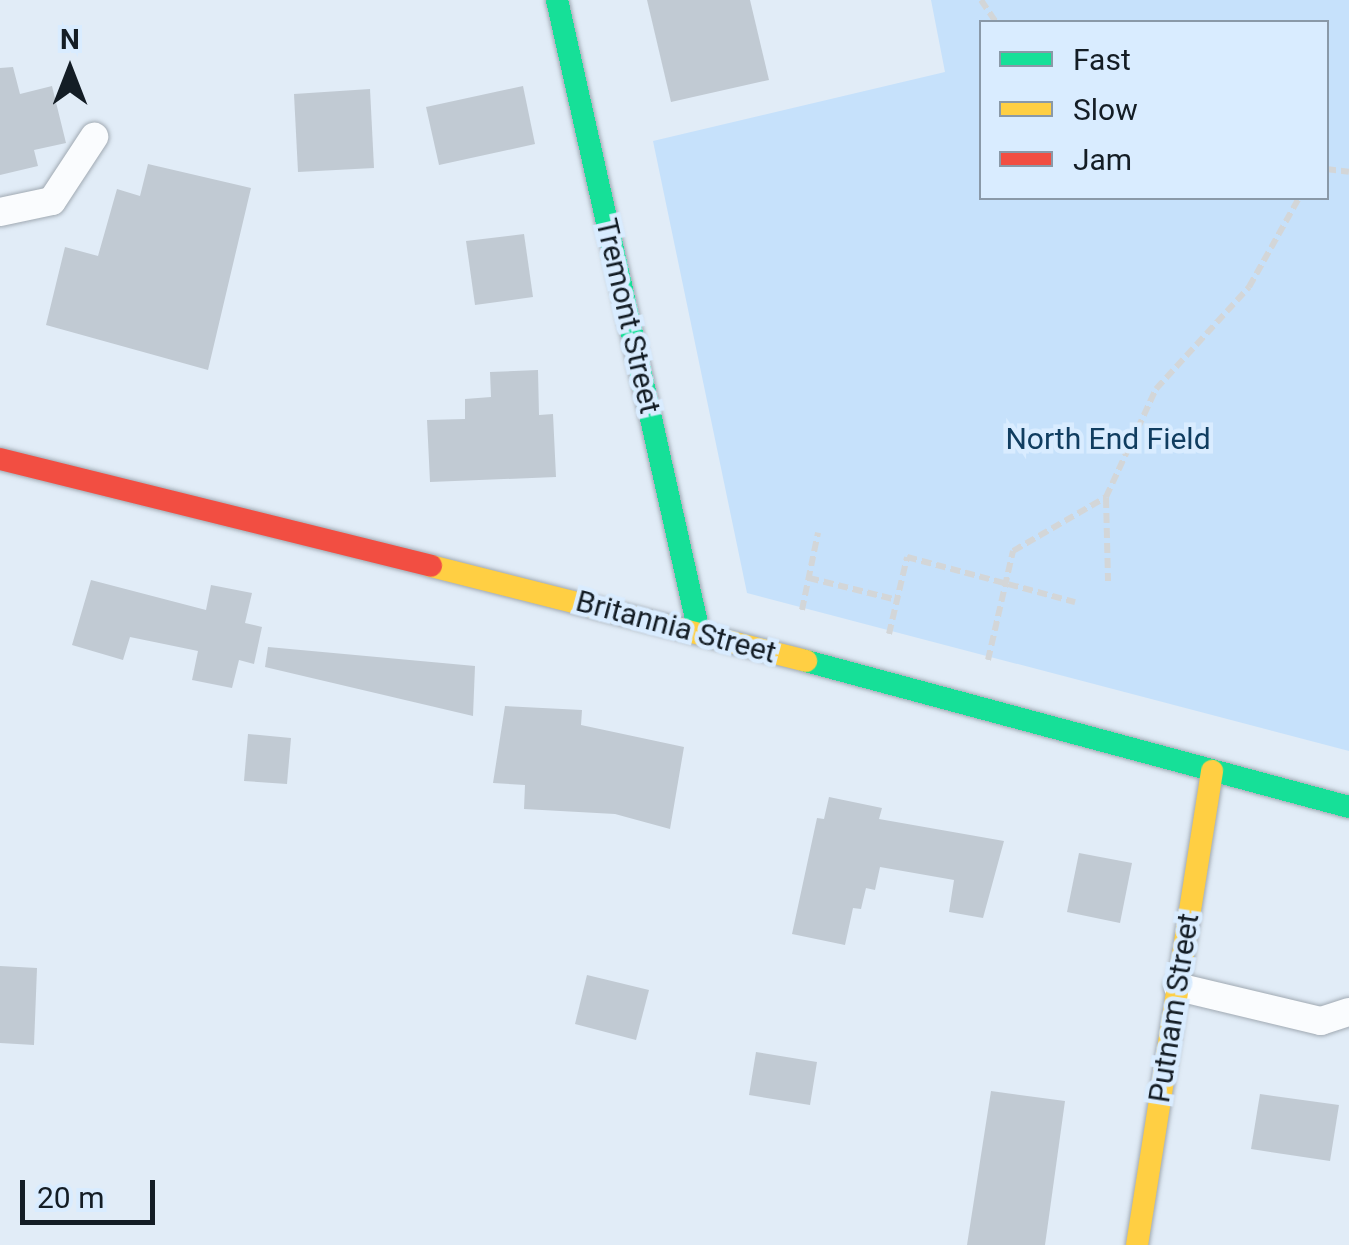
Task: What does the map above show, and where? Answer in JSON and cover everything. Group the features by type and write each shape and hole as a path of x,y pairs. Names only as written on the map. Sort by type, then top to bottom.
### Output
{"main road":[{"name":"Tremont Street","path":"557,0 698,632"},
{"name":"Britannia Street","path":"0,459 698,632 1349,806"},
{"name":"Putnam Street","path":"1137,1245 1212,771"}],"lane":[{"path":"0,212 52,201 94,137"},
{"path":"1178,987 1321,1020 1349,1012"}],"path":[{"path":"1108,580 1106,497 1156,389 1249,287 1298,200"},
{"path":"987,666 1013,551 1106,497"},
{"path":"800,617 818,533"},
{"path":"888,636 907,556 1076,602"},
{"path":"809,578 897,600"}],"green space":[{"name":"North End Field","path":"931,0 1349,0 1349,751 747,593 653,141 945,72"}],"building":[{"path":"647,0 750,0 769,80 671,102"},
{"path":"13,67 20,94 52,86 66,143 34,150 38,166 0,175 0,68"},
{"path":"523,86 535,144 439,165 426,107"},
{"path":"370,89 374,168 298,172 294,94"},
{"path":"148,164 251,188 208,370 46,325 65,247 98,256 117,189 140,196"},
{"path":"524,234 533,297 475,305 466,241"},
{"path":"538,370 539,415 553,414 556,477 430,482 427,420 465,419 465,399 491,397 490,372"},
{"path":"91,580 206,610 211,585 252,593 245,623 262,627 254,664 239,660 232,688 192,680 198,651 130,637 123,660 72,645"},
{"path":"268,647 475,666 473,716 265,667"},
{"path":"505,706 582,710 581,725 684,747 670,829 615,814 524,809 525,785 493,783"},
{"path":"248,734 291,738 287,784 244,781"},
{"path":"829,797 882,808 879,819 1004,841 983,918 949,912 954,880 880,867 875,890 866,888 861,909 853,908 845,945 792,934 817,818 824,819"},
{"path":"1079,853 1132,863 1120,923 1067,912"},
{"path":"0,966 37,968 34,1045 0,1043"},
{"path":"587,975 649,990 636,1040 575,1024"},
{"path":"756,1052 817,1062 810,1105 749,1095"},
{"path":"991,1091 1065,1101 1045,1245 967,1245"},
{"path":"1260,1094 1339,1105 1330,1161 1251,1149"}],"traffic: fast":[{"path":"557,0 699,632"},
{"path":"806,661 1349,807"}],"traffic: slow":[{"path":"431,566 806,661"},
{"path":"1137,1245 1212,771"}],"traffic: jam":[{"path":"0,459 431,566"}]}
